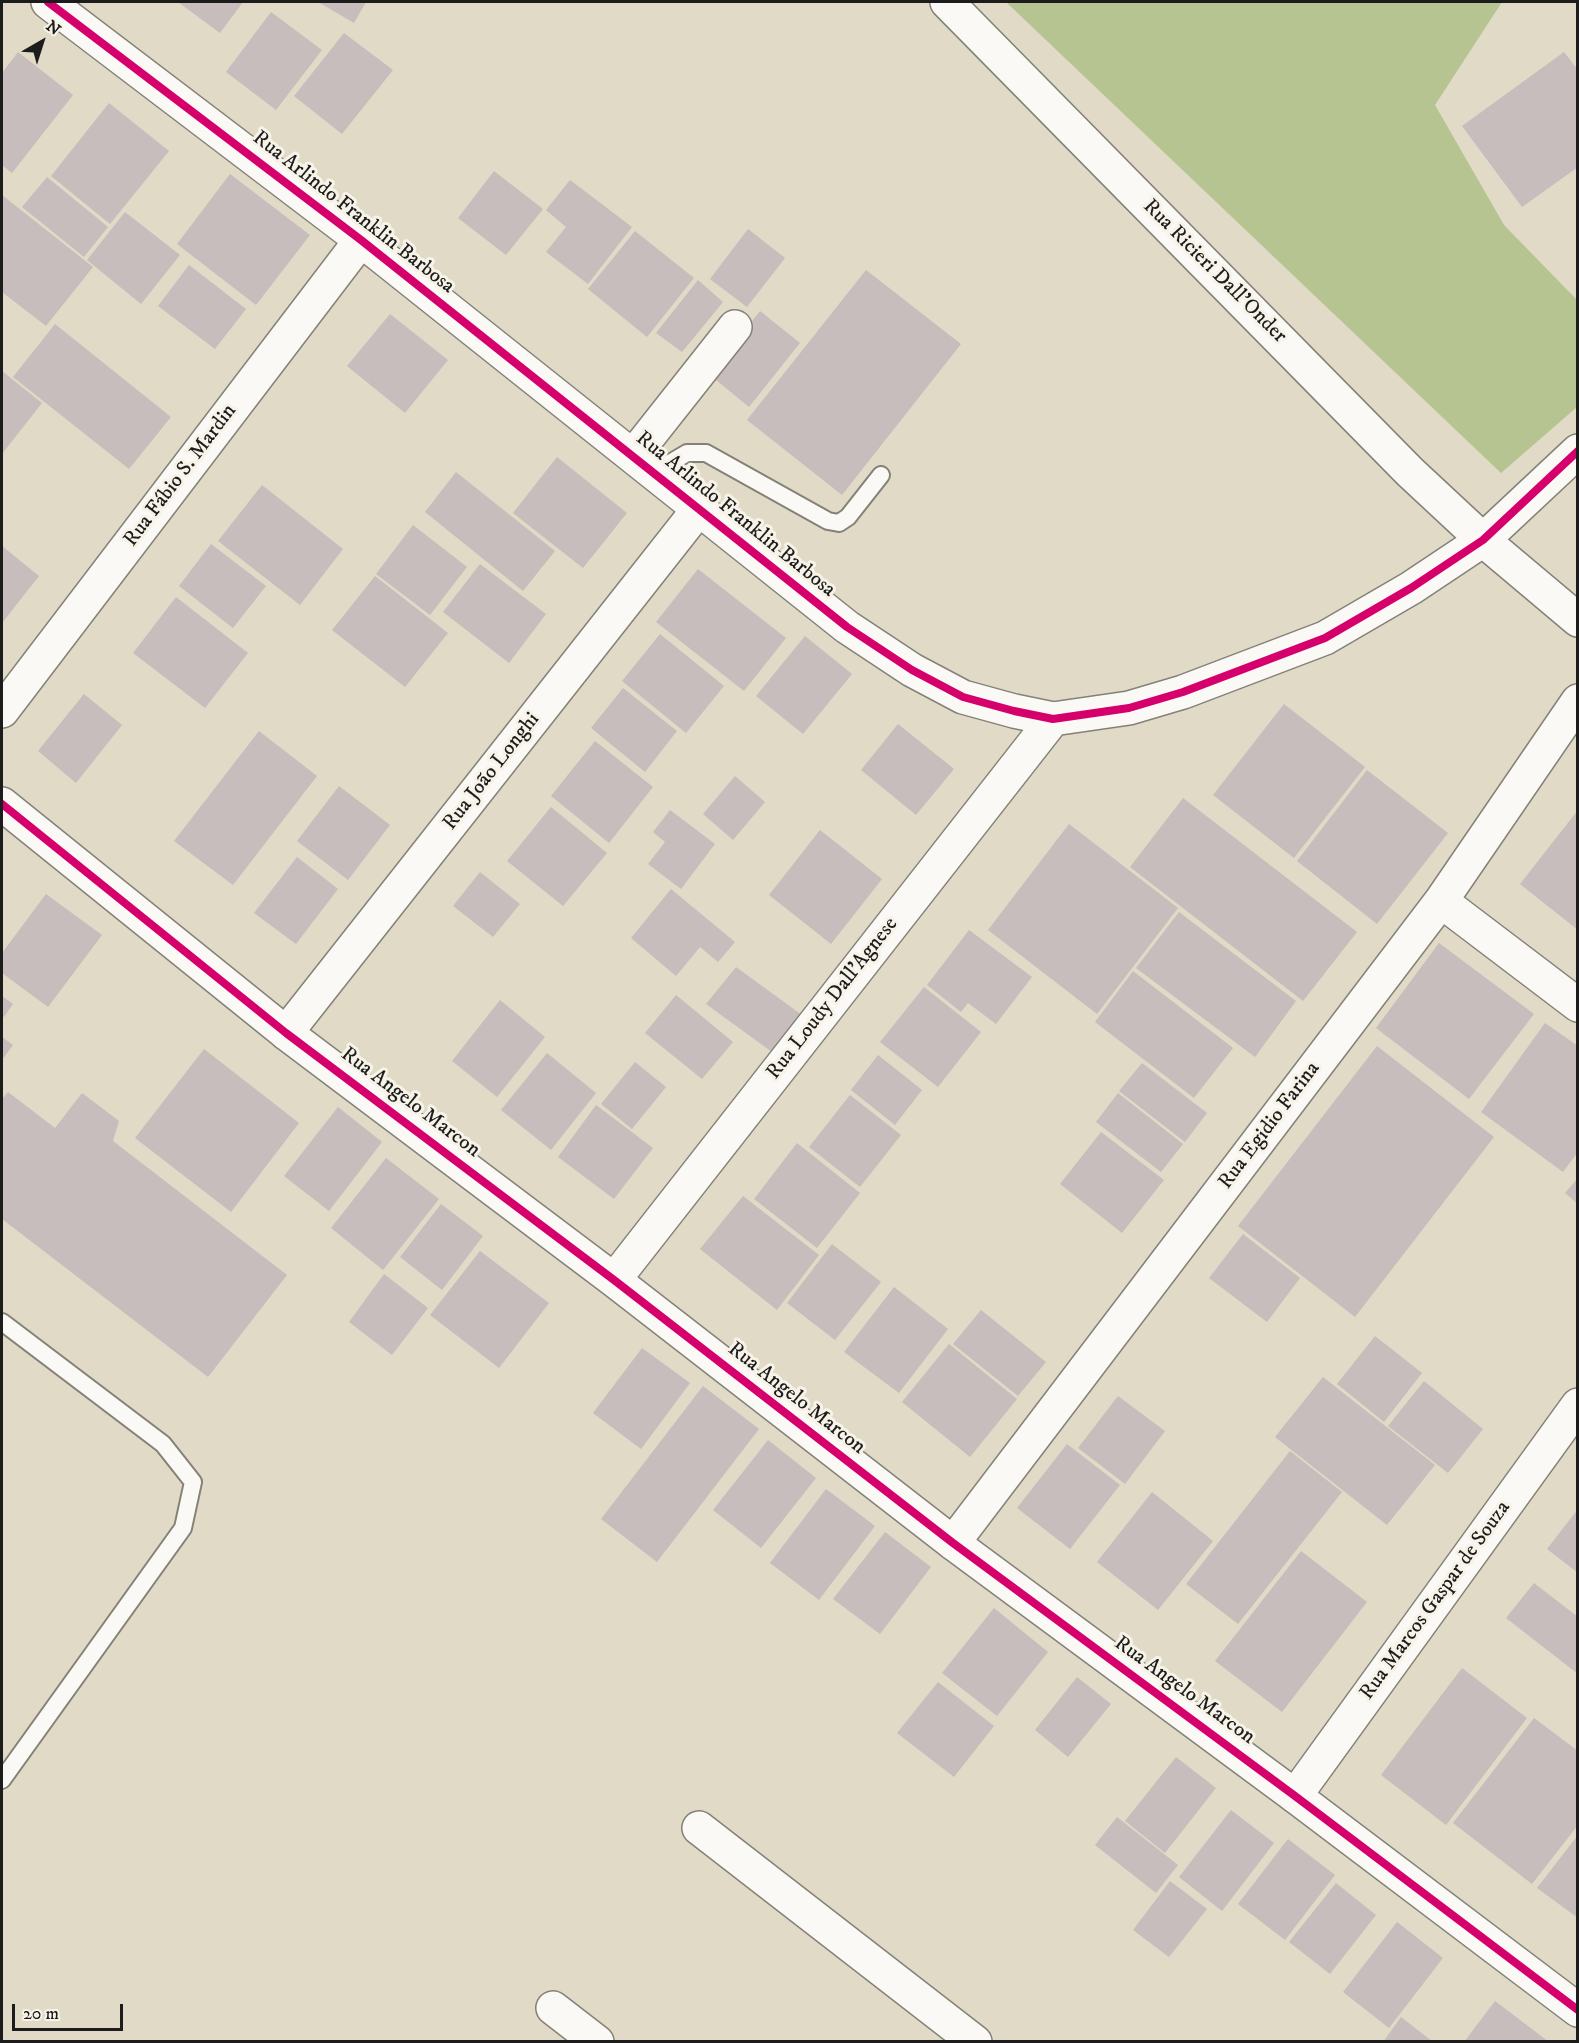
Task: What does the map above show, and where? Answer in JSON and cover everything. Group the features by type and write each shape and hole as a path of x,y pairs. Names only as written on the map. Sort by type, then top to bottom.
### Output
{"street":[{"name":"Rua Arlindo Franklin Barbosa","path":"48,2 361,240 847,627 912,670 963,697 1053,719 1129,708 1205,684 1325,638 1411,588 1484,540 1578,451"},
{"name":"Rua Ricieri Dall'Onder","path":"947,2 1410,472 1484,540 1578,620"},
{"name":"Rua Fábio S. Mardin","path":"2,711 361,240"},
{"path":"643,465 735,327"},
{"name":"Rua João Longhi","path":"286,1033 698,510"},
{"name":"Rua Egidio Farina","path":"953,1543 1441,901 1578,701"},
{"name":"Rua Loudy Dall'Agnese","path":"614,1280 1053,719"},
{"name":"Rua Angelo Marcon","path":"2,804 286,1033 614,1280 953,1543 1295,1796 1578,2010"},
{"path":"1441,901 1578,1005"},
{"name":"Rua Marcos Gaspar de Souza","path":"1295,1796 1578,1406"},
{"path":"699,1828 975,2042"},
{"path":"553,2008 597,2042"}],"lane":[{"path":"643,465 687,453 706,453 828,521 839,523 848,517 881,476"},
{"path":"2,1322 163,1444 193,1482 183,1528 2,1780"}],"green space":[{"path":"1006,2 1502,2 1435,105 1504,225 1577,300 1577,407 1501,473"}],"building":[{"path":"178,2 243,2 220,33"},
{"path":"318,2 366,2 354,23"},
{"path":"271,12 322,50 276,110 226,72"},
{"path":"344,33 393,70 342,134 294,96"},
{"path":"18,52 73,95 12,173 2,165 2,73"},
{"path":"1564,52 1578,70 1578,167 1522,207 1462,126"},
{"path":"109,103 169,151 110,224 51,176"},
{"path":"494,171 543,209 506,255 458,218"},
{"path":"230,174 310,235 256,305 177,244"},
{"path":"47,177 108,227 84,257 22,207"},
{"path":"570,180 632,227 588,284 546,252 566,227 546,210"},
{"path":"2,195 93,267 46,326 2,292"},
{"path":"125,212 180,255 141,304 87,260"},
{"path":"748,229 785,258 747,307 710,279"},
{"path":"635,231 694,278 647,337 588,289"},
{"path":"189,265 246,309 215,349 158,306"},
{"path":"866,270 961,344 842,495 747,420"},
{"path":"698,280 723,302 682,352 656,333"},
{"path":"760,311 800,343 749,407 710,375"},
{"path":"390,314 448,360 405,413 347,366"},
{"path":"55,324 171,417 129,469 13,377"},
{"path":"2,371 42,403 2,454"},
{"path":"557,457 627,513 583,568 513,513"},
{"path":"456,472 555,551 523,591 425,512"},
{"path":"262,485 343,549 300,605 218,541"},
{"path":"413,525 467,567 430,615 376,574"},
{"path":"211,544 266,586 233,628 179,586"},
{"path":"2,546 39,576 2,623"},
{"path":"480,564 546,614 509,663 443,612"},
{"path":"698,569 786,638 744,691 656,622"},
{"path":"375,576 448,633 405,687 332,630"},
{"path":"176,597 248,653 205,708 133,653"},
{"path":"660,634 724,686 686,733 622,681"},
{"path":"805,636 852,674 803,734 756,696"},
{"path":"623,688 677,731 645,772 591,728"},
{"path":"84,694 122,725 76,783 38,751"},
{"path":"1284,704 1365,767 1294,858 1213,795"},
{"path":"898,724 954,769 916,815 861,770"},
{"path":"259,731 317,776 233,885 174,841"},
{"path":"595,741 653,787 609,843 551,796"},
{"path":"1367,770 1448,833 1377,924 1297,861"},
{"path":"735,776 765,802 733,840 703,814"},
{"path":"339,786 390,825 348,880 297,841"},
{"path":"1183,798 1357,932 1303,1001 1130,867"},
{"path":"551,807 607,853 563,906 507,861"},
{"path":"670,810 715,844 681,889 648,864 665,842 653,832"},
{"path":"1578,810 1578,930 1520,884"},
{"path":"1069,824 1178,908 1097,1014 988,930"},
{"path":"820,830 882,879 831,944 769,895"},
{"path":"297,857 338,889 296,944 254,913"},
{"path":"480,872 520,904 493,937 453,906"},
{"path":"671,889 735,942 718,962 700,947 676,976 631,938"},
{"path":"46,894 102,935 48,1007 2,973 2,953"},
{"path":"1179,912 1296,1001 1255,1057 1136,968"},
{"path":"969,930 1032,977 996,1024 968,1003 961,1012 927,985"},
{"path":"1439,943 1534,1014 1469,1099 1376,1028"},
{"path":"736,967 802,1015 772,1052 706,1004"},
{"path":"1133,971 1233,1048 1194,1098 1095,1022"},
{"path":"924,987 981,1032 938,1087 880,1042"},
{"path":"676,995 733,1042 702,1079 645,1033"},
{"path":"2,996 13,1004 4,1017 2,1015"},
{"path":"500,1000 545,1037 497,1097 452,1061"},
{"path":"1545,1023 1578,1046 1578,1152 1563,1172 1481,1112"},
{"path":"2,1037 13,1045 2,1060"},
{"path":"1377,1046 1494,1137 1355,1317 1238,1226"},
{"path":"204,1049 299,1123 231,1212 135,1138"},
{"path":"547,1053 596,1093 551,1150 501,1110"},
{"path":"878,1055 922,1090 895,1125 851,1090"},
{"path":"635,1062 666,1087 632,1129 601,1104"},
{"path":"1142,1063 1207,1113 1185,1142 1119,1091"},
{"path":"8,1092 55,1128 82,1093 119,1121 113,1141 287,1275 208,1377 2,1219 2,1099"},
{"path":"1118,1093 1183,1144 1161,1172 1096,1122"},
{"path":"850,1095 901,1135 860,1187 809,1147"},
{"path":"596,1105 653,1148 614,1199 558,1157"},
{"path":"338,1107 382,1142 329,1211 284,1176"},
{"path":"1101,1132 1164,1180 1122,1233 1060,1184"},
{"path":"797,1143 860,1193 817,1248 754,1199"},
{"path":"386,1158 439,1199 383,1270 331,1228"},
{"path":"1578,1178 1578,1204 1565,1193"},
{"path":"743,1196 819,1255 777,1310 700,1249"},
{"path":"441,1204 483,1236 442,1290 400,1257"},
{"path":"1243,1234 1300,1278 1267,1322 1209,1278"},
{"path":"832,1244 881,1282 835,1340 787,1303"},
{"path":"480,1251 549,1303 499,1368 430,1315"},
{"path":"384,1274 428,1308 392,1355 349,1322"},
{"path":"894,1287 948,1329 899,1393 844,1352"},
{"path":"981,1310 1046,1362 1018,1396 953,1344"},
{"path":"1375,1336 1422,1373 1384,1422 1337,1384"},
{"path":"949,1344 1017,1399 970,1457 902,1402"},
{"path":"642,1348 690,1383 641,1449 593,1413"},
{"path":"1323,1377 1435,1465 1387,1525 1275,1437"},
{"path":"1424,1381 1483,1429 1448,1473 1388,1426"},
{"path":"703,1386 759,1429 657,1562 601,1519"},
{"path":"1118,1396 1165,1431 1125,1484 1078,1448"},
{"path":"768,1440 816,1478 761,1548 713,1510"},
{"path":"1067,1444 1120,1485 1070,1549 1017,1508"},
{"path":"1290,1451 1342,1492 1238,1624 1186,1584"},
{"path":"826,1489 875,1526 819,1600 770,1563"},
{"path":"1152,1492 1213,1541 1158,1610 1097,1562"},
{"path":"1578,1509 1578,1573 1547,1549"},
{"path":"885,1532 931,1567 880,1634 833,1599"},
{"path":"1301,1551 1367,1602 1282,1712 1215,1661"},
{"path":"1534,1583 1578,1617 1578,1674 1506,1618"},
{"path":"994,1608 1048,1652 997,1716 942,1673"},
{"path":"1462,1668 1527,1718 1446,1825 1381,1775"},
{"path":"1077,1677 1111,1704 1068,1757 1035,1730"},
{"path":"938,1682 994,1726 954,1777 897,1733"},
{"path":"1534,1718 1578,1751 1578,1825 1532,1884 1453,1823"},
{"path":"1176,1757 1216,1788 1165,1853 1125,1821"},
{"path":"1231,1810 1274,1843 1222,1911 1179,1877"},
{"path":"1117,1817 1178,1865 1156,1893 1095,1845"},
{"path":"1578,1835 1578,1918 1537,1888"},
{"path":"1288,1839 1335,1875 1285,1940 1238,1904"},
{"path":"1170,1881 1207,1909 1169,1957 1133,1930"},
{"path":"1336,1883 1376,1915 1330,1974 1289,1942"},
{"path":"1397,1922 1443,1958 1389,2028 1343,1992"},
{"path":"1495,2001 1549,2042 1464,2042"},
{"path":"1401,2017 1433,2042 1383,2042"}],"cycle path":[{"path":"48,2 361,240 847,627 912,670 963,697 1053,719 1129,708 1183,692 1325,638 1411,588 1483,540 1578,451"},
{"path":"2,804 286,1033 614,1280 953,1543 1295,1796 1578,2010"}]}
